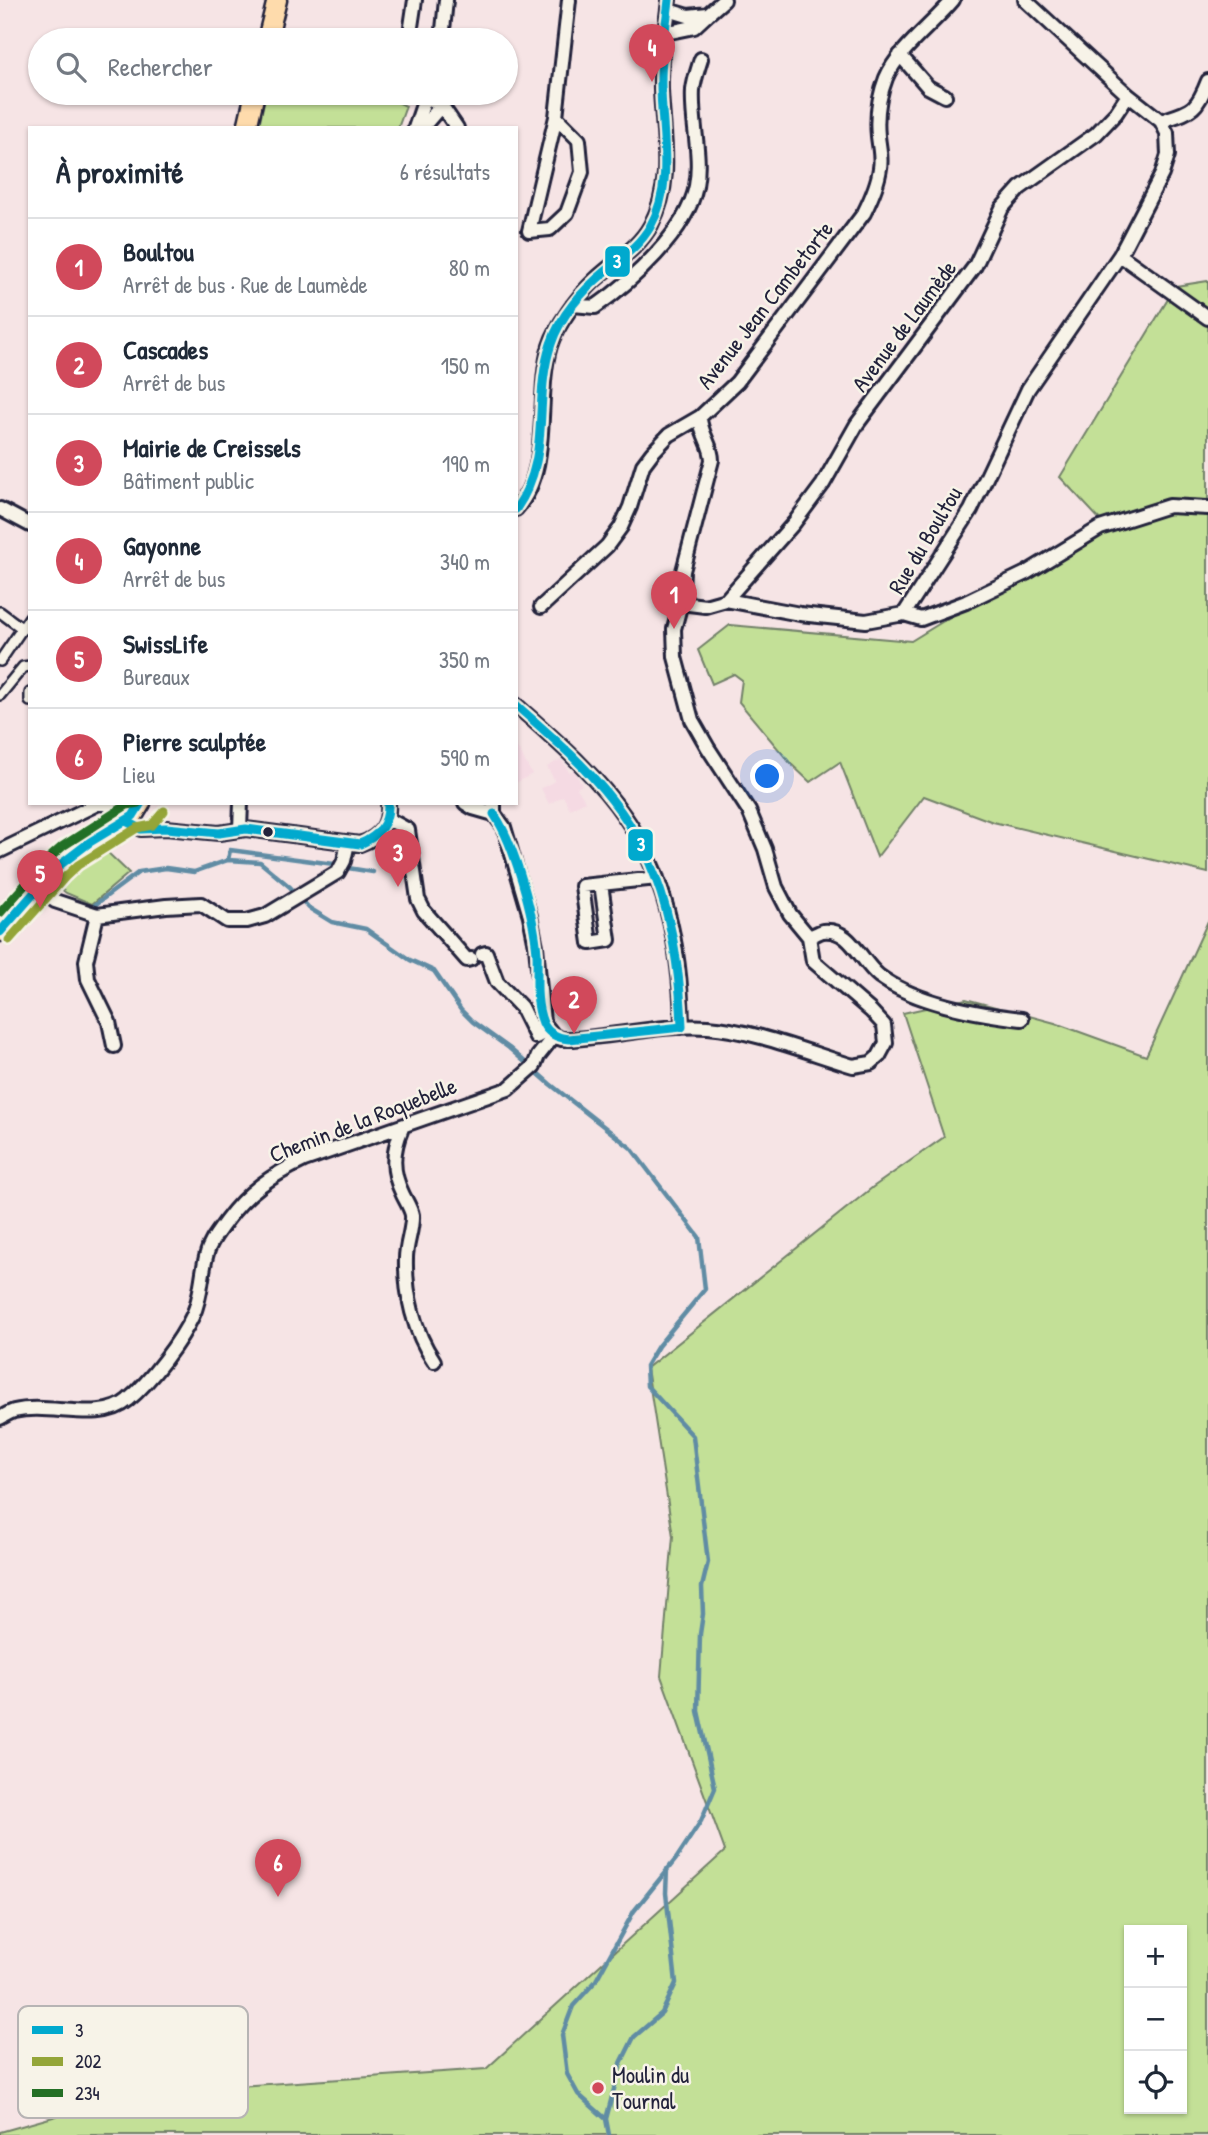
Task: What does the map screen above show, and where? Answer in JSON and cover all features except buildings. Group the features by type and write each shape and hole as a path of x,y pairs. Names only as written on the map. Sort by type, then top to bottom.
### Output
{"main road":[{"path":"270,28 276,0"},
{"path":"247,126 252,105"},
{"path":"0,932 71,855 133,814 145,815 153,805"}],"street":[{"path":"411,28 415,0"},
{"path":"443,28 446,0"},
{"path":"556,117 579,140 582,172 567,213 550,229 529,231 556,117 569,0"},
{"path":"666,33 694,27 724,0"},
{"name":"Avenue Jean Cambetorte","path":"541,607 607,547 621,527 643,465 652,453 669,435 700,417 737,382 864,214 881,166 877,128 879,100 887,77 900,55 953,0"},
{"path":"1025,0 1161,121 1192,111 1202,98 1208,81"},
{"path":"518,506 529,492 539,451 544,375 551,343 573,305 594,281 637,244 659,208 665,184 667,158 661,88 668,5 688,16 708,14"},
{"path":"900,55 928,87 945,96"},
{"path":"573,305 594,307 621,289 653,259 691,204 696,185 693,88 701,59"},
{"name":"Avenue de Laumède","path":"726,600 794,523 823,484 857,424 975,266 994,220 1002,208 1020,188 1096,134 1116,113 1128,94"},
{"path":"416,126 422,105"},
{"path":"423,126 437,105"},
{"path":"444,105 456,126"},
{"name":"Rue du Boultou","path":"681,603 705,606 726,600 800,614 866,621 904,614 971,510 1028,389 1120,255 1162,174 1168,155 1167,133 1161,121"},
{"path":"1120,255 1208,317"},
{"path":"468,805 473,808 494,808 504,827 536,946 540,1009 551,1033 562,1040 682,1024 727,1029 853,1066 871,1063 879,1056 886,1043 884,1025 871,1010 817,966 811,956 809,937 790,915 776,887 762,840 749,811 692,720 675,657 674,629 681,603 683,571 712,460 712,452 700,426 700,417"},
{"path":"904,614 921,619 966,602 1026,573 1100,528 1169,506 1208,508"},
{"path":"0,509 28,524"},
{"path":"0,612 23,629"},
{"path":"0,661 28,620"},
{"path":"0,695 23,667 28,666"},
{"path":"518,707 606,792 625,817 657,878 671,921 682,1024"},
{"path":"0,851 96,805"},
{"path":"108,805 133,814 141,829 166,828 219,833 240,829 360,844 371,841 384,829 388,819 388,805"},
{"path":"240,829 241,805"},
{"path":"388,819 408,830 418,899 424,911 467,960 486,953 497,982 522,1007 536,1037 551,1033"},
{"path":"38,889 55,901 97,915 201,904 227,921 247,921 265,916 338,872 348,843"},
{"path":"601,884 657,878"},
{"path":"97,915 86,961 88,979 109,1022 114,1046"},
{"path":"809,937 821,931 839,932 878,975 901,988 964,1011 1022,1019"},
{"name":"Chemin de la Roquebelle","path":"0,1418 14,1411 47,1408 101,1412 115,1409 129,1399 179,1340 194,1314 207,1250 236,1205 279,1171 304,1160 508,1090 531,1069 551,1033"},
{"path":"402,1128 394,1146 393,1163 397,1182 412,1214 406,1257 407,1286 422,1344 434,1361"}],"shaded area":[{"path":"518,749 532,774 518,782"},
{"path":"561,759 569,772 574,770 582,785 577,788 585,801 570,809 563,796 549,804 541,788 555,781 547,767"}],"green space":[{"path":"263,105 406,106 399,126 259,125"},
{"path":"1208,281 1208,873 993,822 924,796 877,857 840,762 810,782 790,763 739,702 742,680 734,674 712,684 698,650 730,625 911,641 1103,523 1060,477 1176,286"},
{"path":"104,849 129,873 92,904 60,888 89,858"},
{"path":"1208,921 1208,2135 0,2135 0,2132 50,2118 248,2118 248,2085 486,2069 725,1851 661,1676 673,1536 647,1368 873,1187 944,1137 903,1013 966,999 1055,1023 1146,1056"}],"waterway":[{"path":"228,860 230,850 334,864"},
{"path":"88,906 92,907 139,872 166,868 194,872 228,860 260,862 290,887 309,908 332,922 366,929 410,960 434,971 461,1010 473,1022 509,1048 631,1148 699,1237 705,1289 658,1346 646,1366 647,1386 693,1436 708,1562 702,1587 698,1711 715,1788 701,1821 676,1859 634,1911 595,1982 573,2006 562,2035 567,2074 578,2094 606,2119 609,2135"},
{"path":"348,868 373,872"},
{"path":"606,2119 621,2063 634,2037 662,2013 676,1983 666,1893 667,1869"}],"transit line":[{"name":"3","path":"518,505 534,469 546,365 555,334 581,295 641,240 658,209 665,173 661,70 669,0"},
{"name":"3","path":"518,707 590,774 630,825 644,851 656,879 672,937 682,1027"},
{"name":"234","path":"0,913 63,846 127,805"},
{"name":"3","path":"0,932 56,868 90,842 133,816 140,805"},
{"name":"3","path":"126,821 141,829 166,828 219,833 246,829 360,844 382,828 388,805"},
{"name":"202","path":"9,940 78,865 137,828 152,825 164,811"},
{"name":"3","path":"494,814 509,844 528,901 537,953 538,1006 547,1030 569,1039 682,1027"}],"place":[{"name":"Gayonne","path":"652,82"},
{"name":"Boultou","path":"674,629"},
{"name":"Mairie de Creissels","path":"398,887"},
{"name":"SwissLife","path":"40,908"},
{"name":"Cascades","path":"574,1034"},
{"name":"Pierre sculptée","path":"278,1897"},
{"name":"Moulin du Tournal","path":"598,2088"}]}
